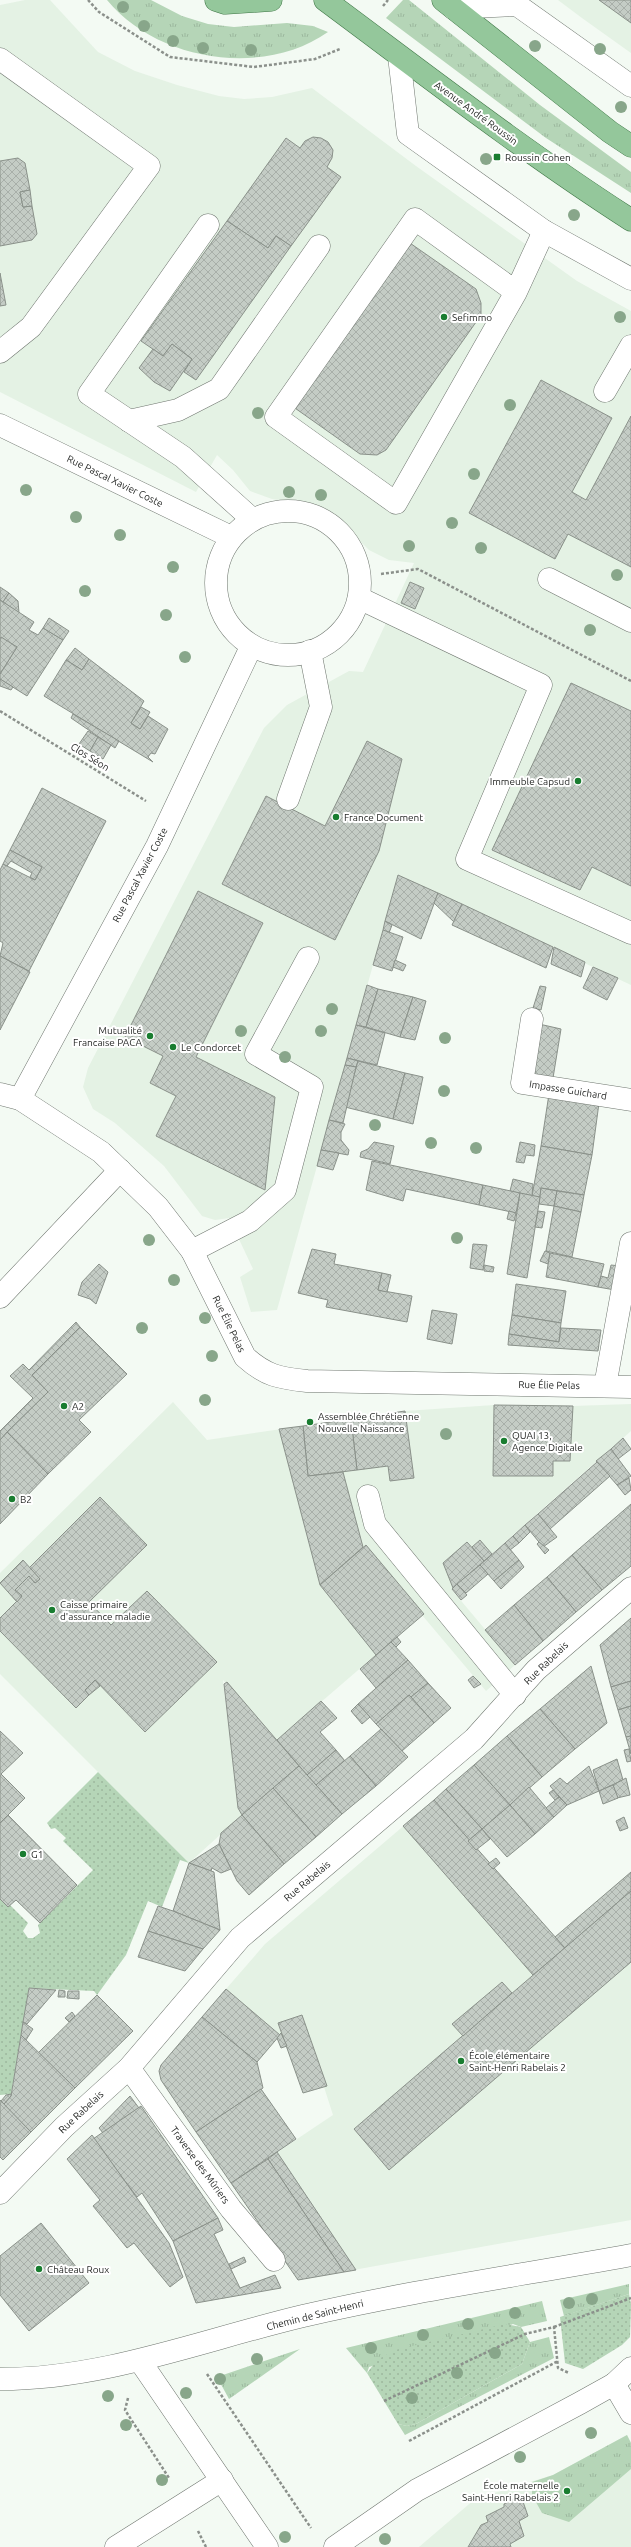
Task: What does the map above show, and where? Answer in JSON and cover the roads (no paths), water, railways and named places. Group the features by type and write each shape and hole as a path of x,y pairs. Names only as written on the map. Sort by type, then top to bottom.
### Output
{"main road":[{"path":"216,0 225,3 271,0"},
{"name":"Avenue André Roussin","path":"325,0 492,126 631,220"},
{"path":"448,4 610,132 631,146"}],"street":[{"path":"448,4 517,5 631,86"},
{"path":"399,56 408,134 544,231 631,278"},
{"path":"0,59 149,166 31,327 0,352"},
{"path":"516,292 414,219 276,417 396,503 516,292 544,231"},
{"path":"208,225 89,394 183,457 252,519"},
{"path":"129,421 178,410 218,389 319,246"},
{"path":"605,391 631,346"},
{"name":"Rue Pascal Xavier Coste","path":"0,425 231,537"},
{"path":"276,511 301,511 325,520 349,543 359,566 359,598 350,622 333,641 301,655 276,655 252,647 229,625 219,609 214,584 219,559 231,537 252,519 276,511"},
{"path":"549,579 631,621"},
{"path":"359,598 541,685 467,859 631,933"},
{"name":"Rue Pascal Xavier Coste","path":"10,1096 171,816 252,647"},
{"path":"288,799 321,707 310,651"},
{"path":"192,1251 250,1220 285,1190 312,1087 256,1054 308,958"},
{"name":"Impasse Guichard","path":"532,1019 522,1083 631,1100"},
{"name":"Rue Élie Pelas","path":"10,1096 101,1152 158,1207 192,1251 245,1357 257,1368 277,1378 315,1381 631,1387"},
{"path":"0,1297 120,1170"},
{"path":"605,1386 631,1243"},
{"path":"368,1496 375,1524 515,1694"},
{"name":"Rue Rabelais","path":"0,2193 64,2127 129,2068 240,1938 474,1739 536,1670 630,1592"},
{"name":"Traverse des Mûriers","path":"129,2068 231,2209 274,2260"},
{"name":"Chemin de Saint-Henri","path":"0,2379 34,2379 140,2361 302,2317 357,2304 631,2255"},
{"path":"140,2361 267,2547"},
{"path":"335,2547 417,2490 614,2384 631,2368"},
{"path":"614,2384 631,2413"},
{"path":"116,2547 222,2480"}],"place":[{"name":"Roussin Cohen","path":"497,157"},
{"name":"Sefimmo","path":"444,317"},
{"name":"Immeuble Capsud","path":"578,781"},
{"name":"France Document","path":"336,817"},
{"name":"Mutualité Francaise PACA","path":"150,1036"},
{"name":"Le Condorcet","path":"173,1047"},
{"name":"A2","path":"64,1406"},
{"name":"Assemblée Chrétienne Nouvelle Naissance","path":"310,1422"},
{"name":"QUAI 13, Agence Digitale","path":"504,1441"},
{"name":"B2","path":"12,1499"},
{"name":"Caisse primaire d'assurance maladie","path":"52,1610"},
{"name":"G1","path":"23,1854"},
{"name":"École élémentaire Saint-Henri Rabelais 2","path":"461,2061"},
{"name":"Château Roux","path":"39,2269"},
{"name":"École maternelle Saint-Henri Rabelais 2","path":"567,2491"}]}
